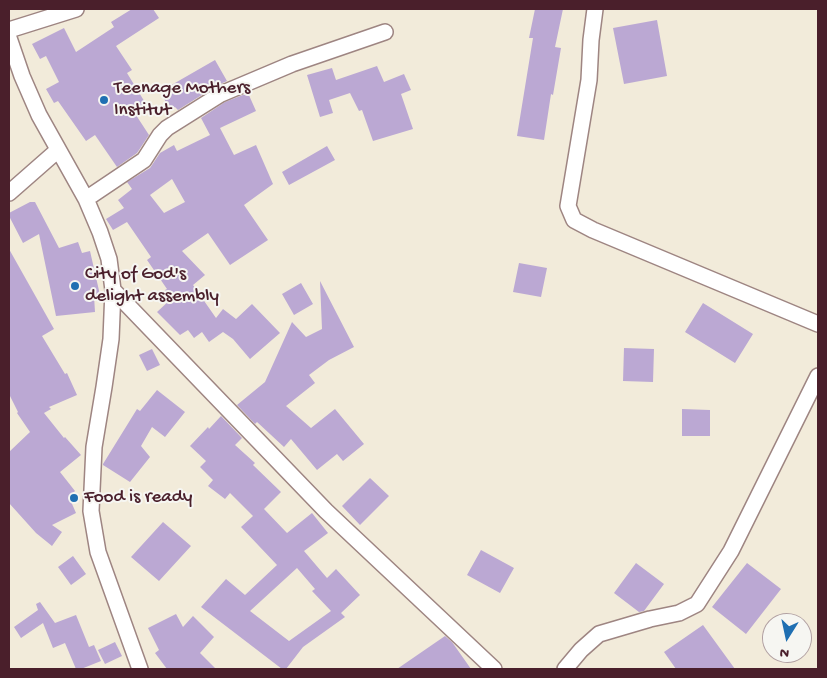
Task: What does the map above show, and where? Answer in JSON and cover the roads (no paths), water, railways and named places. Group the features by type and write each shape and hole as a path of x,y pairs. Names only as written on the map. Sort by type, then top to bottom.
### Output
{"street":[{"path":"9,30 76,9"},
{"path":"595,9 591,40 590,80 568,206 574,220 592,230 818,324"},
{"path":"86,199 144,160 160,135 167,128 221,94 292,64 385,32"},
{"path":"9,38 22,76 39,115 86,199 109,259 113,290 111,339 94,447 91,511 98,552 140,669"},
{"path":"9,193 58,150"},
{"path":"113,290 326,511 494,669"},
{"path":"565,669 581,650 599,634 650,619 679,613 697,604 732,551 818,376"}],"place":[{"name":"Teenage Mothers Institut","path":"104,100"},
{"name":"City of God's delight assembly","path":"75,286"},
{"name":"Food is ready","path":"74,498"}]}
